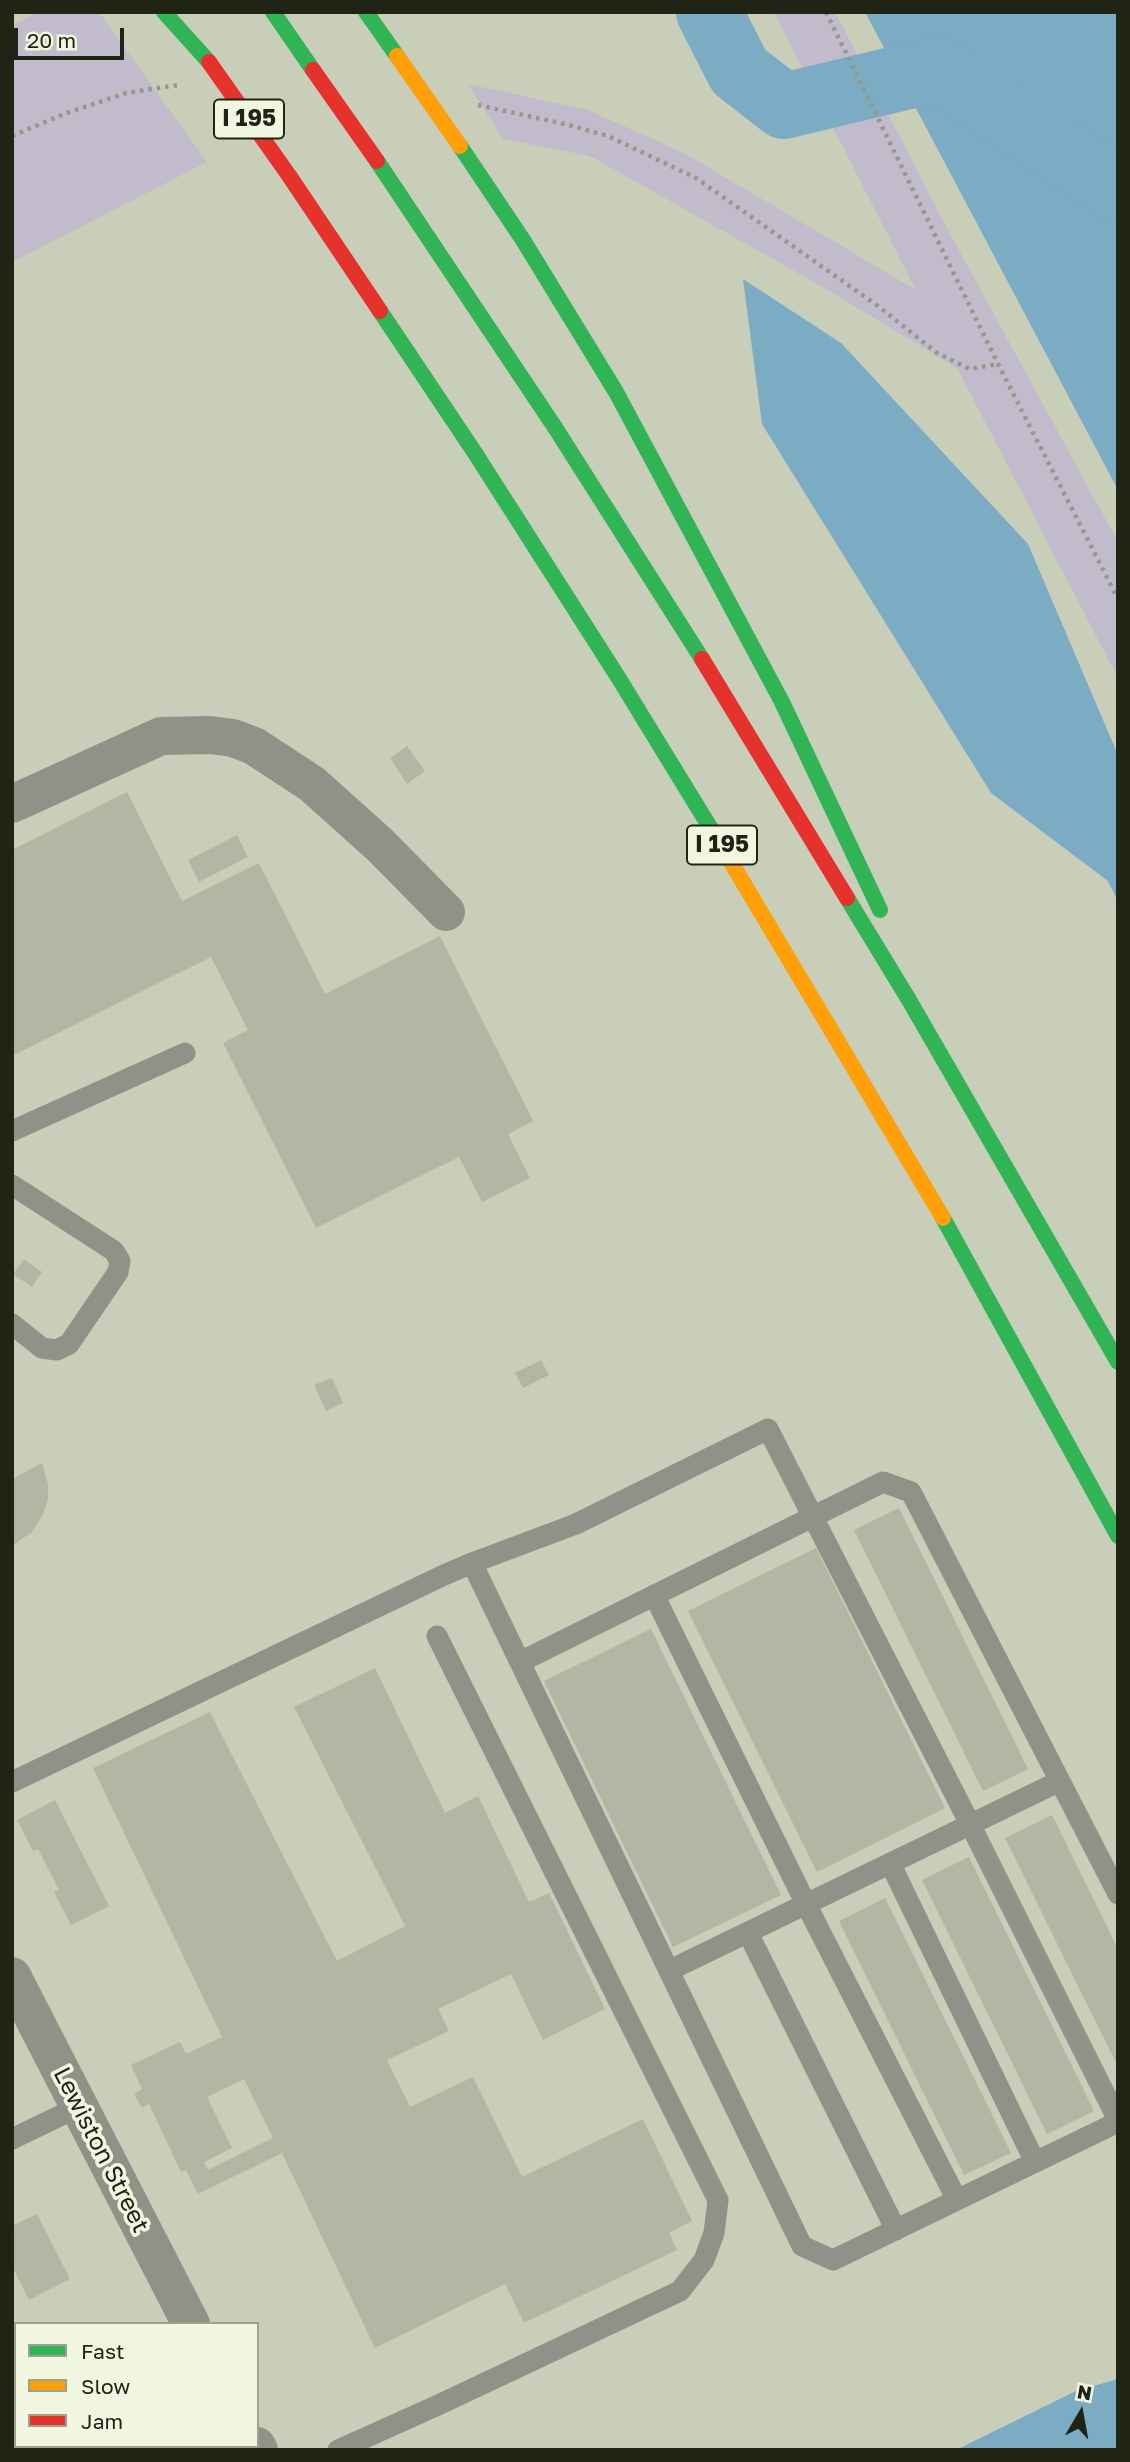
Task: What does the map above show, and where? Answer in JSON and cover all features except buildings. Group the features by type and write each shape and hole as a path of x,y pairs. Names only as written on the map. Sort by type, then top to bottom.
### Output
{"highway":[{"path":"164,12 209,62"},
{"name":"I 195","path":"173,12 290,177 482,464 618,677 752,895 963,1252 1118,1536"},
{"path":"273,12 377,161 556,429 658,588 840,884 1118,1362"},
{"path":"366,12 523,240 616,392 782,702 884,919"},
{"path":"902,956 976,1115"}],"street":[{"path":"12,804 161,736 210,735 233,738 264,752 312,784 380,845 446,912"},
{"name":"Lewiston Street","path":"12,1976 22,2020 78,2107 190,2322"}],"lane":[{"path":"12,1130 185,1053"},
{"path":"12,1185 114,1251 120,1261 118,1272 69,1344 57,1350 43,1348 12,1324"},
{"path":"12,1782 444,1575 472,1563 576,1524 768,1429 1118,2121 833,2260 802,2246 472,1563"},
{"path":"520,1662 883,1482 911,1492 1118,1894"},
{"path":"654,1595 806,1904 957,2200"},
{"path":"338,2450 680,2291 704,2260 714,2233 718,2200 437,1636"},
{"path":"670,1970 1060,1781"},
{"path":"890,1863 1035,2162"},
{"path":"748,1933 895,2230"},
{"path":"12,2139 78,2107"}],"path":[{"path":"826,12 998,364 1118,600"},
{"path":"569,125 608,136 696,178 878,306 937,353 970,369 998,364"}],"shaded area":[{"path":"40,12 99,12 207,162 12,262 12,25"},
{"path":"774,12 835,12 948,230 1118,542 1118,678 957,368 821,286 590,156 503,139 468,84 588,110 684,153 916,290"}],"water":[{"path":"865,12 1118,12 1118,490"},
{"path":"743,279 841,343 1028,544 1118,755 1118,902 1108,881 991,793 762,424"},
{"path":"1118,2379 1118,2450 956,2450 1076,2391"}],"waterway":[{"path":"709,12 739,71 784,106 938,69 1118,189"}],"traffic: fast":[{"path":"164,12 209,62"},
{"path":"273,12 313,70"},
{"path":"366,12 397,56"},
{"path":"460,146 523,240 616,392 782,702 880,910"},
{"path":"377,161 556,429 702,659"},
{"path":"380,311 475,453 618,677 719,842"},
{"path":"847,898 1118,1362"},
{"path":"943,1218 1118,1536"}],"traffic: slow":[{"path":"397,56 460,146"},
{"path":"719,842 943,1218"}],"traffic: jam":[{"path":"209,62 290,177"},
{"path":"313,70 377,161"},
{"path":"290,177 380,311"},
{"path":"702,659 847,898"}]}
